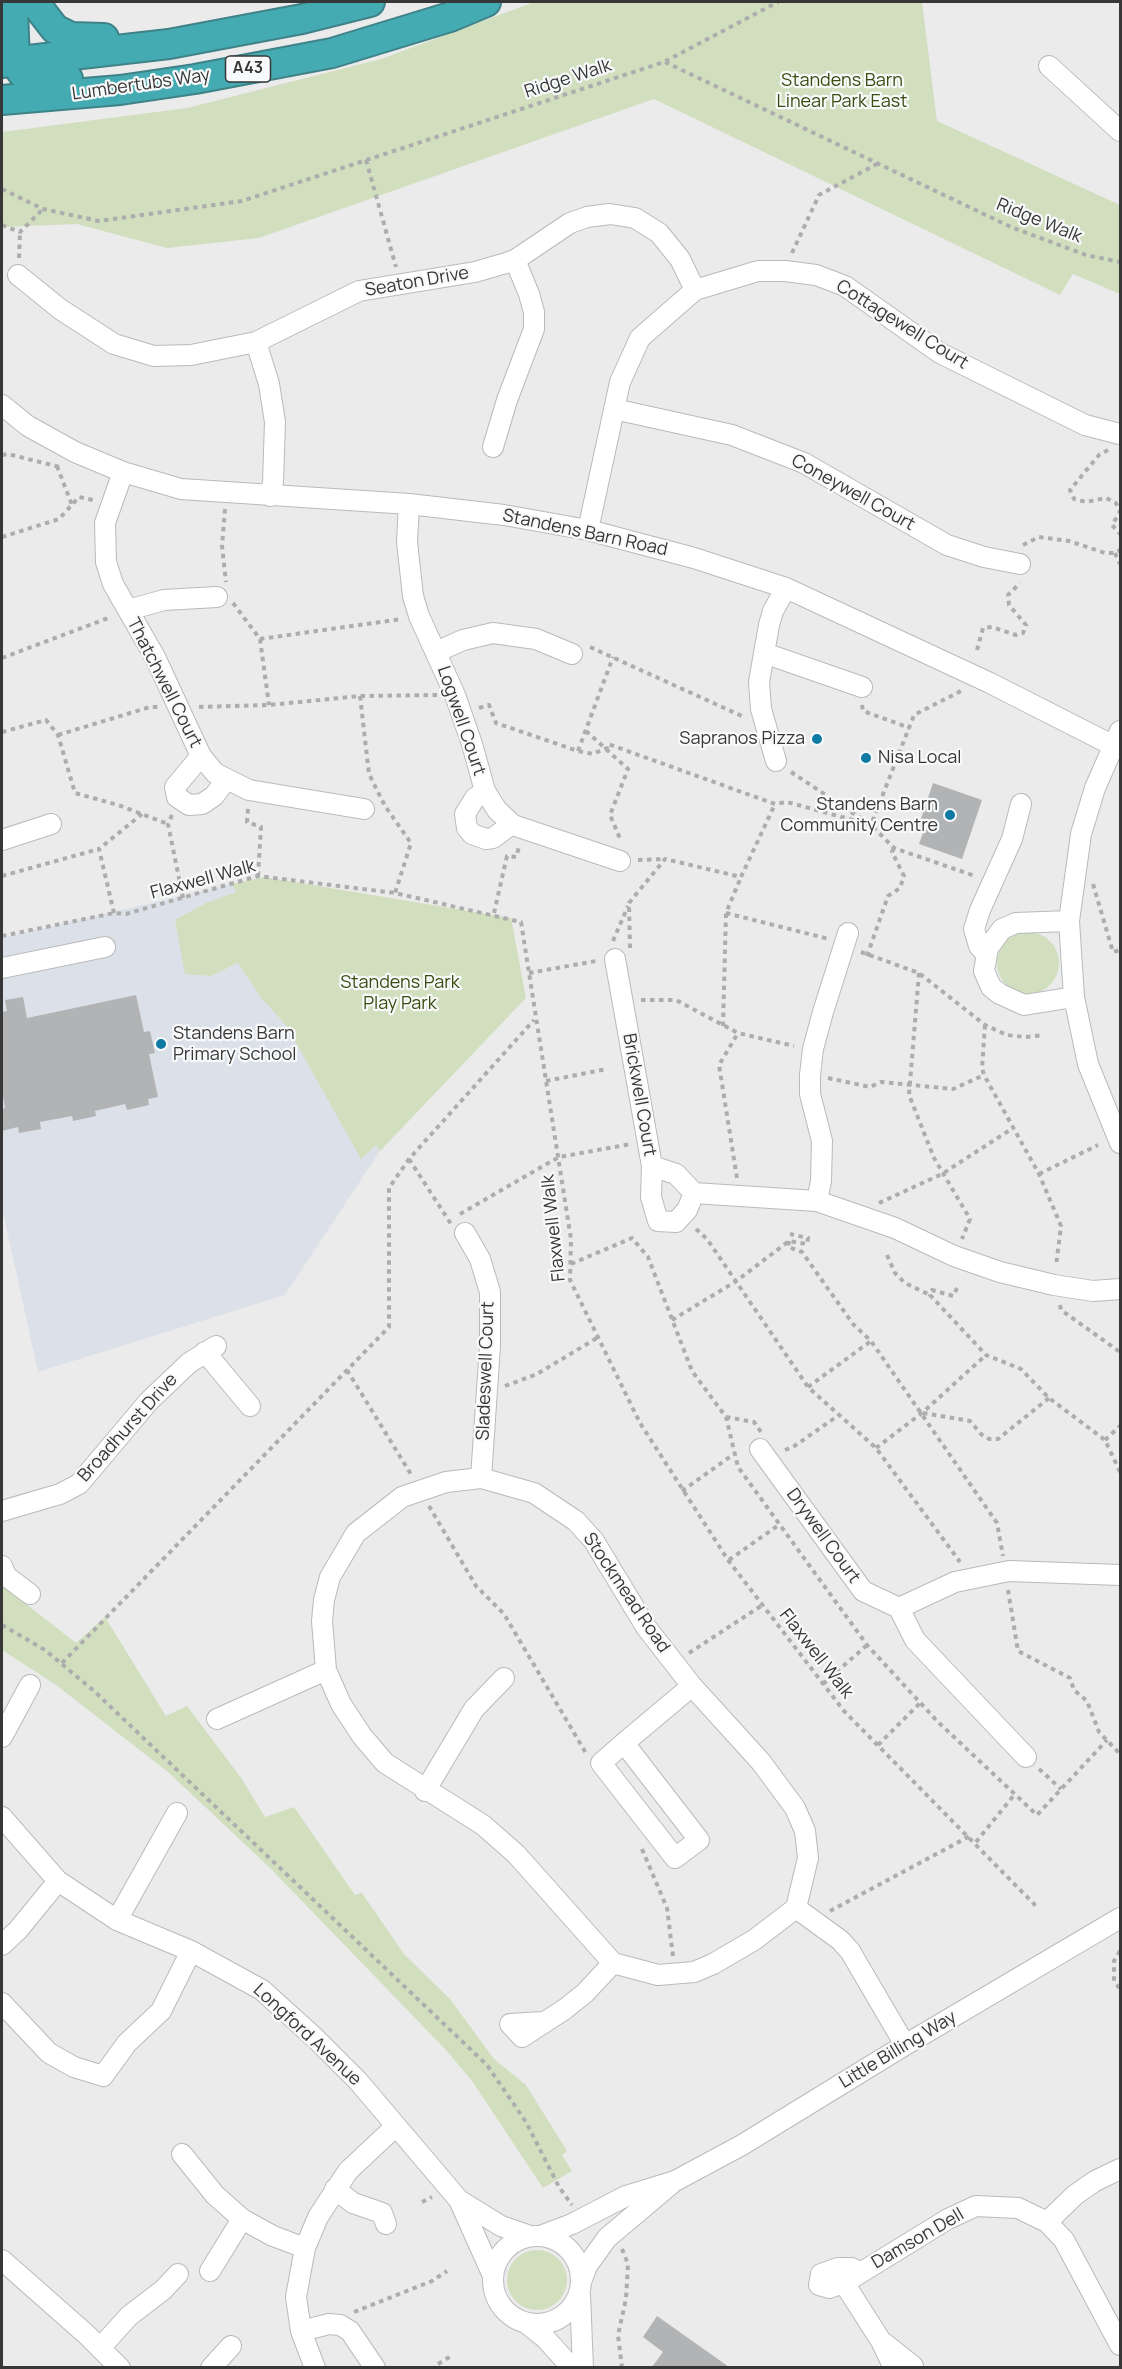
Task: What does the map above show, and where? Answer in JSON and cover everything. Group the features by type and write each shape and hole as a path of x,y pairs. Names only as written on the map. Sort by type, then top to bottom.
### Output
{"highway":[{"name":"Lumbertubs Way","path":"8,62 169,44 291,22 370,2"},
{"name":"Lumbertubs Way","path":"2,100 110,91 195,79 332,53 450,17 486,2"},
{"path":"169,44 111,37 70,37 16,11 8,62 28,78 48,80 117,74 272,50 332,53"},
{"path":"2,117 117,105 195,79"}],"street":[{"path":"1049,66 1120,131"},
{"name":"Seaton Drive","path":"18,275 60,309 114,345 154,356 191,355 256,342 359,291 475,272 515,260 570,223 587,217 610,214 635,218 659,233 680,259 695,290"},
{"path":"493,447 507,400 534,329 534,312 515,260"},
{"name":"Cottagewell Court","path":"588,530 620,382 640,338 695,290 758,271 785,271 816,275 846,286 940,353 1116,441"},
{"path":"256,342 269,384 274,422 273,482 270,496"},
{"name":"Standens Barn Road","path":"2,405 28,426 75,452 123,472 181,489 409,504 504,515 588,530 694,558 786,588 1116,738"},
{"name":"Coneywell Court","path":"614,409 732,435 804,462 947,545 984,557 1020,564"},
{"name":"Thatchwell Court","path":"123,472 109,505 105,523 106,562 113,584 180,707 201,756 215,773 249,790 364,809"},
{"name":"Logwell Court","path":"409,504 409,576 419,616 454,695 485,791 497,810 518,826 623,856"},
{"path":"776,761 761,709 759,682 773,611 786,588"},
{"name":"Thatchwell Court","path":"128,610 164,600 224,592"},
{"name":"Logwell Court","path":"436,652 463,640 493,633 536,639 572,654"},
{"path":"764,653 862,687"},
{"path":"1116,738 1095,788 1081,834 1069,921 1074,997 1088,1064 1118,1134"},
{"name":"Thatchwell Court","path":"177,797 175,787 201,756"},
{"path":"177,797 189,805 202,804 214,796 226,780"},
{"name":"Logwell Court","path":"485,791 475,798 465,814 465,821 472,834 486,839 493,838 518,826"},
{"path":"986,954 979,946 974,929 1012,839 1021,804"},
{"path":"2,840 51,824"},
{"path":"1069,921 1025,922 1010,925 996,934 986,954 984,971 992,987 1010,1000 1024,1005 1038,1005 1074,997"},
{"path":"817,1201 822,1151 810,1094 810,1075 813,1050 847,938"},
{"path":"2,968 105,947"},
{"name":"Brickwell Court","path":"610,959 652,1166 676,1174 694,1193"},
{"path":"652,1166 651,1197 658,1221 676,1222 682,1216 694,1193 817,1201 868,1218 954,1256 1000,1272 1054,1285 1093,1291 1120,1289"},
{"name":"Sladeswell Court","path":"465,1233 480,1259 490,1292 490,1346 481,1478"},
{"name":"Broadhurst Drive","path":"2,1511 60,1494 79,1484 149,1401 189,1363 211,1349 250,1406"},
{"name":"Drywell Court","path":"766,1444 863,1591 899,1608"},
{"name":"Stockmead Road","path":"614,1963 516,1854 483,1825 425,1791 385,1763 362,1736 341,1704 326,1670 322,1621 330,1577 356,1533 386,1508 420,1490 446,1482 481,1478 534,1493 576,1521 594,1541 646,1627 692,1686 761,1762 795,1808 805,1831 808,1857 796,1908"},
{"path":"2,1566 6,1576 30,1593"},
{"path":"1026,1757 915,1640 899,1608 956,1582 1005,1572 1120,1575"},
{"path":"217,1719 326,1670"},
{"path":"425,1791 474,1709 504,1678"},
{"path":"2,1737 30,1685"},
{"path":"624,1743 699,1840 675,1858 601,1763 624,1743 692,1686"},
{"path":"117,1920 177,1814"},
{"name":"Longford Avenue","path":"2,1817 58,1881 117,1920 191,1951 262,1990 315,2038 396,2126 459,2200 493,2277"},
{"path":"2,1945 18,1930 58,1881"},
{"path":"543,2022 585,1993 614,1963 641,1971 675,1975 694,1972 713,1964 754,1940 796,1908 840,1940 850,1951 905,2045"},
{"name":"Little Billing Way","path":"526,2323 540,2325 553,2322 565,2315 574,2305 587,2266 607,2238 675,2181 741,2145 1120,1918"},
{"path":"2,2003 50,2053 74,2067 103,2076 127,2043 160,2012 191,1951"},
{"path":"315,2367 301,2331 296,2297 305,2248 318,2217 335,2189 367,2152 396,2126"},
{"path":"182,2154 215,2194 242,2219 273,2236 305,2248"},
{"path":"1047,2222 1075,2194 1120,2169"},
{"name":"Little Billing Way","path":"493,2277 496,2262 516,2241 572,2224 626,2196 675,2181"},
{"path":"335,2189 353,2203 382,2213 386,2224"},
{"name":"Longford Avenue","path":"459,2200 501,2226 535,2236"},
{"name":"Damson Dell","path":"894,2367 851,2278 948,2218 976,2206 1018,2208 1047,2222 1064,2240 1120,2345"},
{"path":"210,2271 242,2219"},
{"path":"535,2236 554,2239 574,2256 580,2269 583,2367"},
{"path":"2,2260 101,2347 120,2367"},
{"path":"101,2347 129,2316 163,2290 178,2274"},
{"path":"493,2277 498,2301 514,2319 526,2323 546,2338 572,2367"},
{"path":"301,2331 329,2324 340,2325 350,2331 375,2367"},
{"name":"Damson Dell","path":"882,2341 913,2366 910,2367"},
{"path":"211,2367 231,2346"}],"path":[{"path":"664,62 778,2"},
{"name":"Ridge Walk","path":"2,189 43,209 99,221 242,201 664,62 1011,227 1086,255 1120,262"},
{"path":"366,160 401,283"},
{"path":"785,271 819,195 878,163"},
{"path":"18,275 20,232 43,209"},
{"path":"2,225 20,232"},
{"path":"1116,441 1099,455 1070,490 1074,499 1086,502 1106,498 1116,503 1120,512 1112,525 1120,534"},
{"path":"2,456 8,454 67,470"},
{"path":"57,466 72,505"},
{"path":"227,493 222,546 224,592 260,639 269,705"},
{"path":"2,537 59,519 79,497 109,505"},
{"path":"977,650 983,628 992,627 1016,635 1023,633 1026,625 1009,605 1008,595 1030,573 1020,564 1021,547 1026,541 1039,537 1069,541 1088,549 1115,553 1120,549"},
{"path":"1115,553 1120,564"},
{"path":"2,658 128,610"},
{"path":"260,639 419,616"},
{"path":"572,654 584,644 766,728"},
{"path":"578,751 613,657"},
{"path":"862,687 863,711 910,728"},
{"path":"871,825 914,716 961,691"},
{"path":"58,735 150,706 269,705 360,696 454,695"},
{"path":"360,696 369,774 386,806 411,843 395,893"},
{"path":"461,714 489,705 496,723 578,751 593,754 607,748 608,744 775,804 787,802 871,825"},
{"path":"2,732 46,720 58,735 75,793 142,814 168,825"},
{"path":"586,731 628,769 610,815 623,856 664,859 741,877"},
{"path":"776,761 871,825 894,848 992,882"},
{"path":"249,790 247,822 261,827 258,876"},
{"path":"177,797 168,825 183,898"},
{"path":"723,1026 726,913 775,804"},
{"path":"2,876 99,849 142,814"},
{"path":"494,913 507,856 516,857 518,826"},
{"path":"867,956 888,896 900,888 904,876 892,852 894,848"},
{"path":"99,849 114,913"},
{"path":"610,959 629,903 664,859"},
{"name":"Flaxwell Walk","path":"2,936 114,913 126,914 258,876 395,893 494,913 521,922 571,1239 570,1280 640,1423 728,1560 823,1684 878,1745 976,1842 1036,1906"},
{"path":"1084,883 1095,884 1113,952 1120,950"},
{"path":"529,973 630,957 629,903"},
{"path":"726,913 847,938 867,956 919,973 985,1025 1007,1035 1025,1037 1043,1035"},
{"path":"919,973 909,1095 942,1174 970,1219 954,1256"},
{"path":"635,995 643,1001 676,1000 738,1033 813,1050"},
{"path":"62,1663 389,1327 389,1188 410,1159 535,1019"},
{"path":"985,1025 982,1068 984,1075 1039,1174 1061,1226 1054,1285 1061,1310 1120,1352"},
{"path":"738,1033 719,1065 735,1155 739,1197"},
{"path":"545,1081 607,1069"},
{"path":"810,1075 870,1087 881,1082 953,1089 984,1075"},
{"path":"868,1218 881,1200 942,1174 1014,1128"},
{"path":"447,1221 559,1157 647,1141"},
{"path":"1039,1174 1098,1145"},
{"path":"410,1159 447,1221 465,1233"},
{"path":"682,1216 707,1239 808,1387 876,1448 972,1578"},
{"path":"672,1320 735,1282 789,1241 807,1244 808,1238 790,1234"},
{"path":"571,1264 632,1238"},
{"path":"789,1241 788,1247 802,1252 853,1324 871,1341 997,1523 1018,1651 1070,1678 1074,1690 1087,1701 1099,1732 1120,1754"},
{"path":"887,1255 895,1273 905,1283 930,1295 986,1356 1021,1369 1049,1398 1105,1440 1120,1472"},
{"path":"930,1295 932,1290 953,1296 957,1288"},
{"path":"487,1393 537,1374 597,1338"},
{"path":"808,1387 871,1341"},
{"path":"876,1448 922,1413 986,1356"},
{"path":"347,1370 476,1586 504,1614 590,1761"},
{"path":"922,1413 970,1421 981,1434 990,1439 998,1439 1049,1398"},
{"path":"726,1417 754,1422 766,1444 784,1450 793,1447 839,1415"},
{"path":"1105,1440 1120,1425"},
{"path":"682,1491 734,1454"},
{"path":"728,1560 780,1524"},
{"path":"674,1664 761,1606"},
{"path":"2,1625 62,1663 487,2065 526,2122 559,2187 575,2209"},
{"path":"823,1684 867,1645"},
{"path":"878,1745 920,1702"},
{"path":"1026,1757 1061,1789"},
{"path":"976,1842 1015,1794"},
{"path":"812,1921 970,1836"},
{"path":"641,1847 667,1908 675,1975"},
{"path":"1120,1951 1114,1961 1114,1981 1120,1989"},
{"path":"422,2202 433,2196"},
{"path":"619,2241 628,2264 626,2299 618,2334 622,2367"},
{"path":"349,2314 432,2281 447,2271"},
{"path":"438,2364 450,2356"}],"shaded area":[{"name":"Standens Barn Primary School","path":"232,884 380,1151 285,1295 38,1372 2,1208 2,938"}],"green space":[{"name":"Standens Barn Linear Park East","path":"534,2 922,2 937,121 1120,205 1120,294 1073,274 1060,295 654,99 259,238 167,248 77,224 2,227 2,132 187,108 381,59"},
{"name":"Standens Park Play Park","path":"264,877 511,918 526,998 380,1151 376,1145 361,1159 286,1025 262,999 238,963 211,976 185,974 175,920 206,903 236,892 232,884"},
{"path":"1028,932 1050,941 1059,963 1050,985 1028,994 1006,985 997,963 1006,941"},
{"path":"2,1577 7,1589 76,1643 105,1617 166,1716 187,1706 242,1779 265,1817 294,1807 355,1895 362,1893 404,1954 450,1999 494,2059 526,2085 567,2151 562,2155 572,2171 543,2188 472,2081 445,2049 269,1867 168,1772 56,1685 2,1650"},
{"path":"537,2250 549,2252 562,2263 567,2280 565,2292 554,2305 537,2310 525,2308 512,2297 507,2280 509,2268 520,2255"}],"building":[{"name":"Standens Barn Community Centre","path":"933,783 982,800 962,859 919,844 923,833 917,831"},
{"path":"136,995 144,1032 150,1031 155,1053 149,1054 158,1097 148,1099 149,1105 127,1110 125,1104 95,1111 96,1116 73,1121 72,1116 40,1122 41,1129 19,1133 18,1127 2,1131 2,1109 5,1108 2,1090 2,1012 7,1011 5,1000 23,997 27,1018"},
{"path":"657,2316 729,2367 652,2367 663,2352 643,2337"}],"place":[{"name":"Sapranos Pizza","path":"817,739"},
{"name":"Nisa Local","path":"866,758"},
{"name":"Standens Barn Community Centre","path":"950,815"},
{"name":"Standens Barn Primary School","path":"161,1044"}]}
